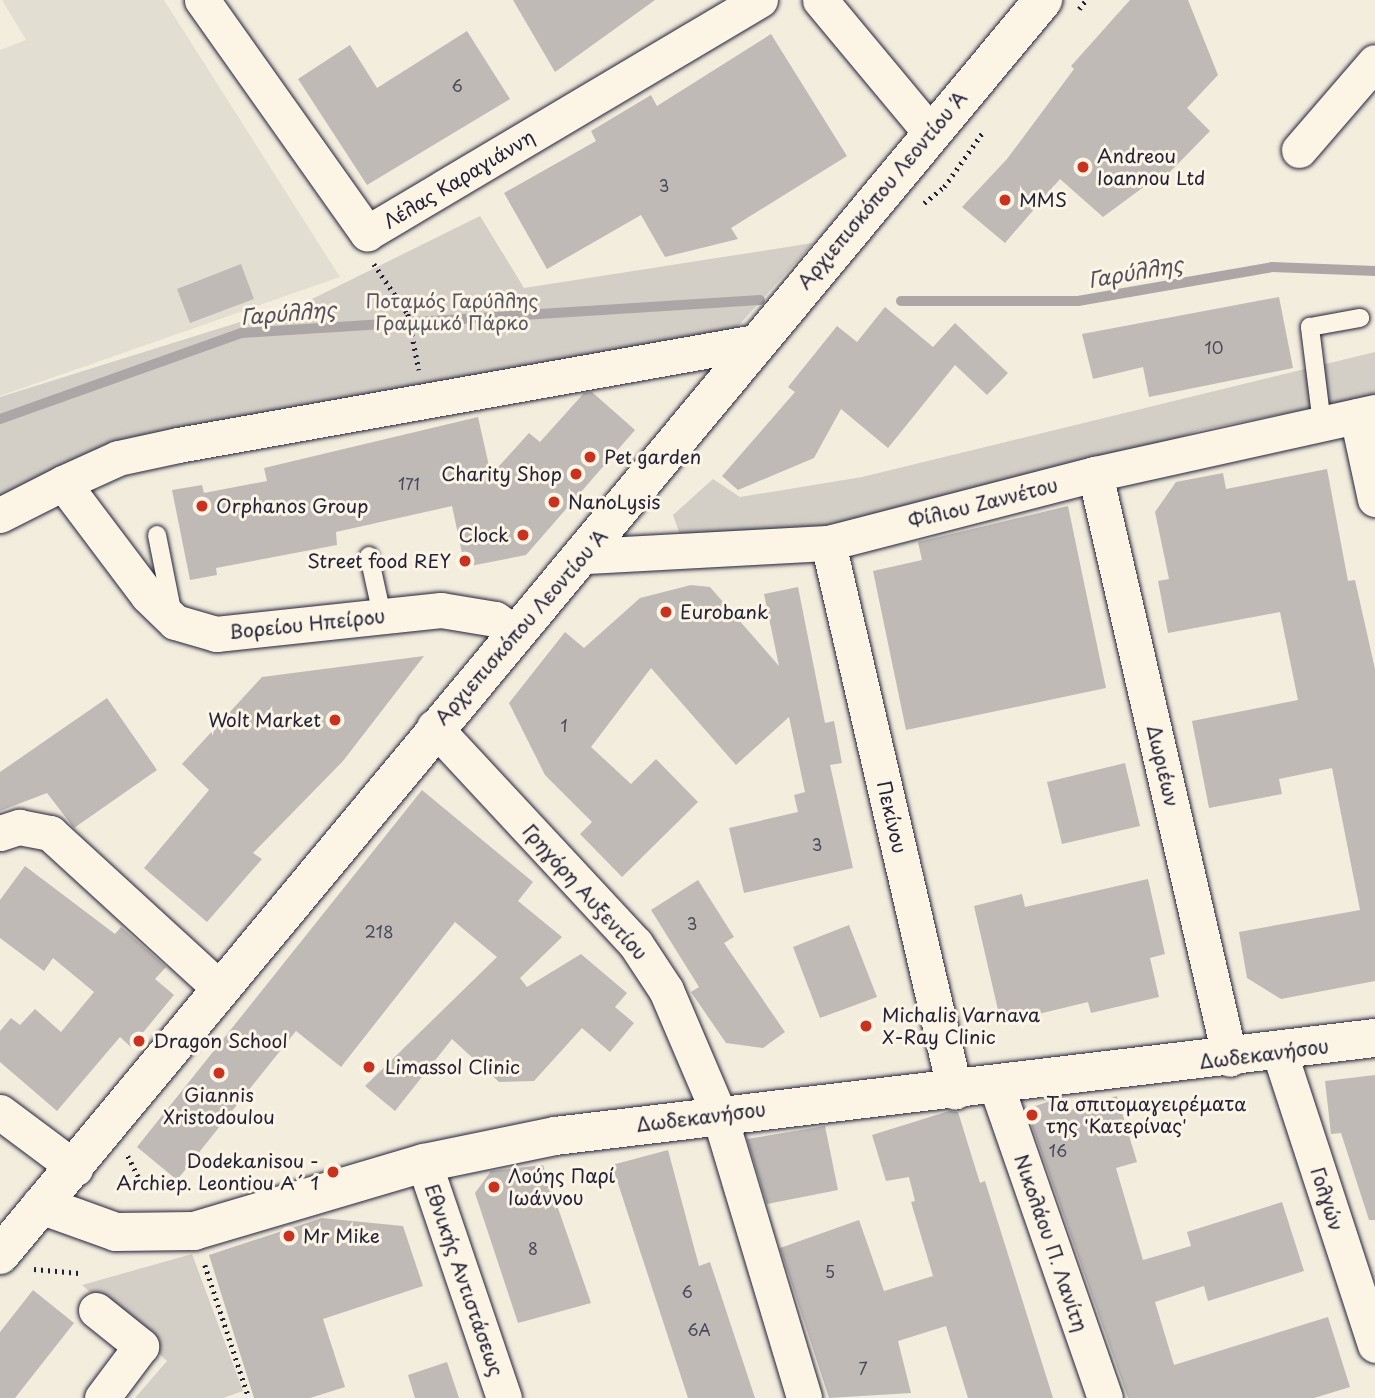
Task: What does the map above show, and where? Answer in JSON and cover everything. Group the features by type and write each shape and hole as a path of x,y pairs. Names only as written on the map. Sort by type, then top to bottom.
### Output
{"main road":[{"name":"Αρχιεπισκόπου Λεοντίου Α΄","path":"13,1262 41,1205 75,1168 434,727 586,556 755,342 1043,0"},
{"name":"Δωδεκανήσου","path":"41,1205 116,1233 194,1231 424,1163 555,1136 719,1114 955,1092 1280,1054 1375,1038"}],"street":[{"name":"Λέλας Καραγιάννη","path":"202,0 367,233 760,0"},
{"path":"820,0 930,132"},
{"path":"1299,150 1375,62"},
{"path":"0,515 118,458 755,342"},
{"path":"1366,414 1375,499"},
{"name":"Φίλιου Ζαννέτου","path":"586,556 828,543 1095,474 1366,414"},
{"name":"Δωριέων","path":"1095,474 1230,1059"},
{"name":"Βορείου Ηπείρου","path":"63,483 148,596 175,622 216,634 441,610 495,619 516,634"},
{"name":"Πεκίνου","path":"828,543 955,1092"},
{"name":"Γρηγόρη Αυξεντίου","path":"434,727 635,943 692,1041 719,1114 804,1398"},
{"path":"0,832 19,827 50,833 219,988"},
{"name":"Γολγών","path":"1280,1054 1375,1345"},
{"name":"Νικολάου Π. Λανίτη","path":"997,1087 1105,1398"},
{"path":"0,1112 75,1168"},
{"name":"Εθνικής Αντιστάσεως","path":"424,1163 504,1398"},
{"path":"96,1310 141,1346 102,1398"}],"lane":[{"path":"1322,424 1310,327 1360,318"},
{"path":"157,535 175,622"},
{"path":"369,556 382,615"}],"path":[{"path":"378,272 408,314 420,376"},
{"path":"194,1231 249,1398"},
{"path":"13,1262 79,1273"}],"shaded area":[{"path":"2,0 164,0 340,277 0,396 0,50 26,40"}],"green space":[{"name":"Ποταμός Γαρύλλης Γραμμικό Πάρκο","path":"480,216 524,288 813,243 729,336 125,450 0,512 0,397 310,300"},
{"path":"1375,352 1375,396 1199,430 1110,463 768,538 697,543 679,532 673,515 713,479 740,497 862,477"},
{"path":"192,1254 243,1391 223,1398 135,1398 167,1361 82,1285"}],"building":[{"path":"513,0 655,0 555,72"},
{"path":"1130,0 1188,0 1218,75 1187,108 1210,131 1167,175 1164,172 1103,217 1060,179 1005,243 962,207 1007,159 1074,69 1071,66"},
{"path":"467,31 510,99 367,185 298,79 350,45 377,88"},
{"path":"771,34 847,156 731,228 738,239 665,257 641,215 547,269 504,193 596,141 591,131 651,95 657,106"},
{"path":"241,264 254,299 190,323 177,289"},
{"path":"1279,297 1293,368 1149,397 1143,367 1093,379 1082,334"},
{"path":"885,307 933,347 955,323 1008,373 987,395 955,365 888,448 841,409 814,458 738,490 722,476 795,392 788,387 837,326 857,342"},
{"path":"592,392 635,430 526,555 465,567 452,506 336,532 337,545 216,568 217,575 190,580 172,490 202,485 204,493 267,481 264,468 478,417 491,475 529,433 540,442 584,393"},
{"path":"1327,469 1348,581 1355,580 1375,669 1375,981 1281,999 1247,978 1239,932 1360,910 1332,768 1279,779 1282,794 1209,808 1192,721 1298,700 1280,612 1168,633 1158,581 1169,579 1155,512 1176,482 1223,473 1226,489"},
{"path":"1068,506 1106,688 906,730 873,571 922,560 918,542"},
{"path":"691,585 710,587 779,666 764,594 798,587 825,723 834,721 842,763 830,765 853,868 744,893 729,828 798,812 794,795 805,792 789,717 736,765 651,668 591,747 631,784 656,759 698,802 622,877 580,834 592,822 545,775 509,703 565,632 584,648 640,598"},
{"path":"424,656 343,761 253,853 262,859 207,922 144,868 209,790 182,764 262,677"},
{"path":"107,698 157,770 74,828 47,793 0,811 0,772"},
{"path":"1125,763 1140,826 1062,844 1047,782"},
{"path":"422,790 533,882 518,901 562,937 520,978 527,987 581,954 627,993 615,1007 634,1023 610,1052 582,1028 534,1081 499,1082 452,1039 395,1111 365,1086 497,957 455,922 341,1067 296,1031 177,1180 137,1147"},
{"path":"25,866 115,934 121,927 166,967 155,979 174,995 131,1047 120,1037 57,1111 0,1062 0,1031 11,1018 20,1025 35,1009 61,1032 94,992 53,958 44,971 0,938 0,900"},
{"path":"1148,879 1165,954 1150,958 1159,997 1091,1013 1088,1002 1001,1023 974,906 1022,894 1025,907"},
{"path":"698,880 734,937 724,943 785,1032 763,1048 726,1043 691,992 699,987 651,910"},
{"path":"849,925 877,997 820,1018 793,947"},
{"path":"1375,1075 1375,1220 1369,1220 1341,1133 1331,1134 1325,1081"},
{"path":"1117,1096 1137,1162 1116,1168 1143,1260 1191,1246 1187,1232 1282,1202 1304,1271 1208,1301 1204,1286 1155,1302 1174,1365 1328,1317 1350,1387 1314,1398 1128,1398 1026,1109 1063,1097 1067,1111"},
{"path":"949,1111 958,1112 980,1183 985,1181 1053,1398 968,1398 946,1326 898,1341 911,1393 829,1398 780,1248 859,1220 884,1291 933,1276 911,1202 915,1201 909,1177 886,1181 872,1135"},
{"path":"825,1126 838,1190 767,1204 747,1139"},
{"path":"668,1150 699,1266 710,1262 755,1398 688,1398 612,1165"},
{"path":"543,1165 591,1303 518,1323 475,1193 491,1171"},
{"path":"322,1218 403,1226 423,1286 323,1319 345,1387 310,1398 254,1398 209,1255"},
{"path":"33,1290 74,1323 15,1398 0,1398 0,1332"},
{"path":"447,1362 459,1398 415,1398 408,1375"}],"waterway":[{"name":"Γαρύλλης","path":"901,301 1078,301 1272,267 1375,271"},
{"name":"Γαρύλλης","path":"0,419 242,333 760,300"}],"place":[{"name":"Andreou Ioannou Ltd","path":"1083,167"},
{"name":"MMS","path":"1005,200"},
{"name":"Pet garden","path":"590,457"},
{"name":"Charity Shop","path":"576,474"},
{"name":"NanoLysis","path":"554,502"},
{"name":"Orphanos Group","path":"202,506"},
{"name":"Clock","path":"523,535"},
{"name":"Street food REY","path":"465,561"},
{"name":"Eurobank","path":"666,612"},
{"name":"Wolt Market","path":"335,720"},
{"name":"Michalis Varnava X-Ray Clinic","path":"866,1026"},
{"name":"Dragon School","path":"139,1041"},
{"name":"Limassol Clinic","path":"369,1067"},
{"name":"Giannis Xristodoulou","path":"219,1073"},
{"name":"Τα σπιτομαγειρέματα της 'Κατερίνας'","path":"1032,1115"},
{"name":"Dodekanisou - Archiep. Leontiou A´ 1","path":"333,1172"},
{"name":"Λούης Παρί Ιωάννου","path":"494,1187"},
{"name":"Mr Mike","path":"289,1236"}]}
